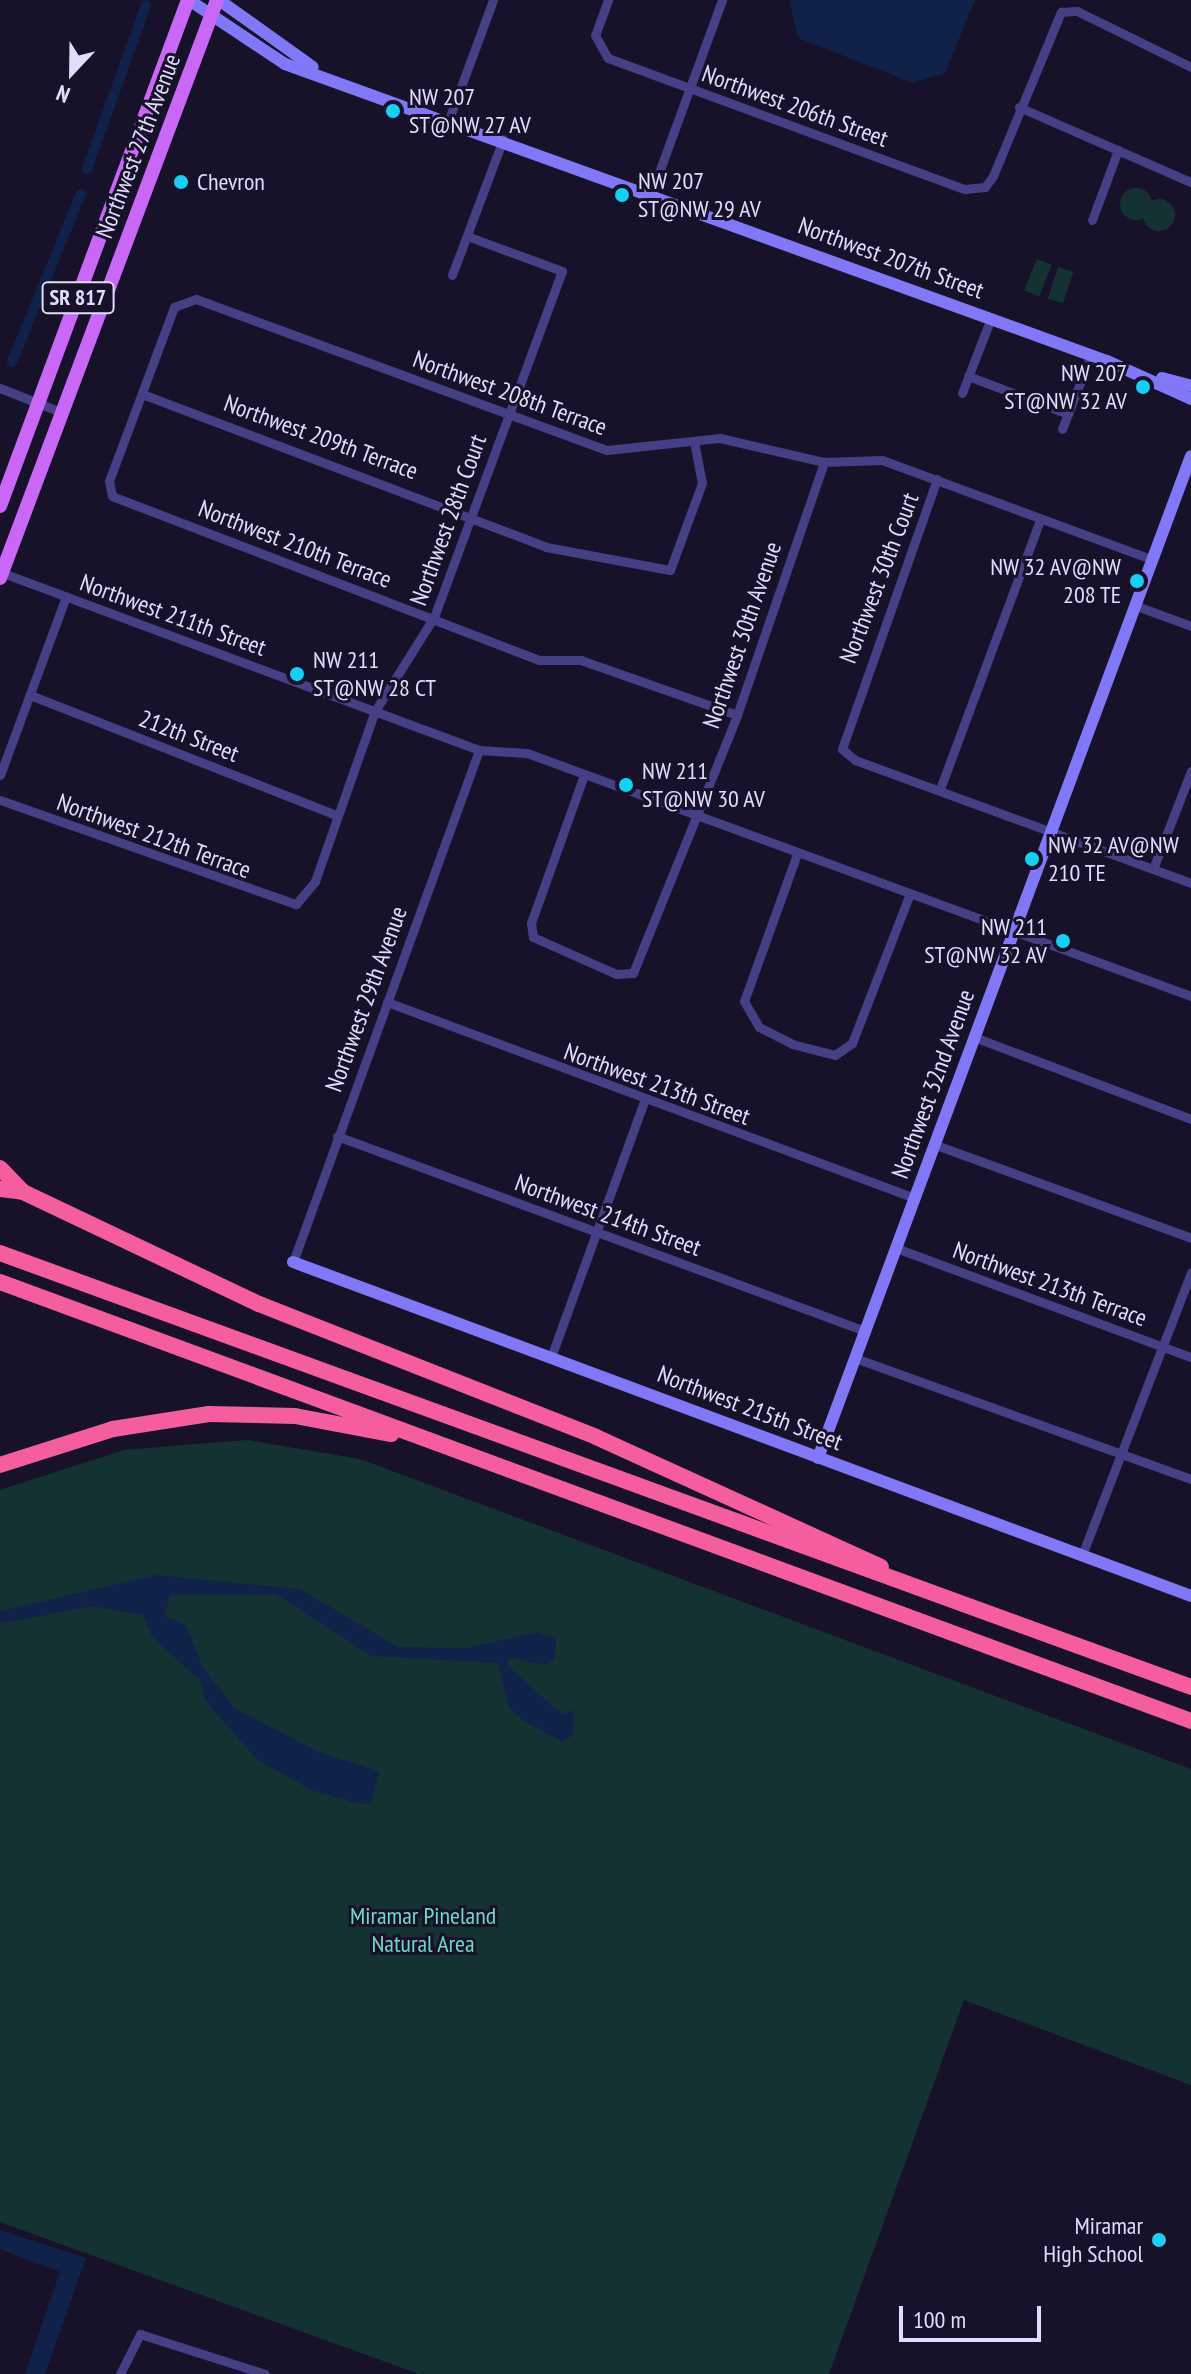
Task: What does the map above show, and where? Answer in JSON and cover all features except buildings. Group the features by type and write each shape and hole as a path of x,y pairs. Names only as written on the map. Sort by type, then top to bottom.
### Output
{"highway":[{"path":"0,1168 23,1192"},
{"path":"0,1189 23,1192 252,1302 669,1469 865,1556 906,1583"},
{"path":"0,1253 1191,1687"},
{"path":"0,1282 1191,1721"},
{"path":"0,1465 113,1429 209,1414 295,1416 432,1441"}],"main road":[{"name":"Northwest 27th Avenue","path":"0,506 188,0"},
{"name":"Northwest 27th Avenue","path":"1,575 218,0"},
{"path":"117,192 140,200"}],"street":[{"name":"Northwest 207th Street","path":"188,0 210,18 275,59 449,119 1132,370 1191,386"},
{"name":"Northwest 207th Street","path":"218,0 318,72"},
{"path":"449,119 493,0"},
{"name":"Northwest 206th Street","path":"608,0 596,48 690,88 965,189 985,187 1019,107"},
{"path":"651,194 722,0"},
{"path":"1191,67 1077,11 1061,12 1019,107 1191,182"},
{"path":"452,275 503,139"},
{"path":"1092,220 1118,150"},
{"name":"Northwest 28th Court","path":"296,904 315,881 333,814 375,711 434,617 470,512 562,271 467,236"},
{"name":"Northwest 208th Terrace","path":"142,394 182,300 607,450 695,446 720,438 824,462 882,460 1151,559"},
{"path":"962,393 991,318"},
{"path":"1062,429 1091,355"},
{"name":"Northwest 207th Street","path":"1132,370 1191,399"},
{"path":"968,376 1068,414"},
{"path":"0,388 61,412"},
{"name":"Northwest 210th Terrace","path":"142,394 109,481 112,496 434,617 539,660 581,660 737,715"},
{"name":"Northwest 209th Terrace","path":"142,394 470,512 546,547 670,570 702,483 695,446"},
{"name":"Northwest 32nd Avenue","path":"818,1458 1191,456"},
{"name":"Northwest 30th Avenue","path":"584,775 531,923 533,937 616,974 633,973 645,955 737,715 824,462"},
{"name":"Northwest 30th Court","path":"937,479 857,690 842,749 855,760 940,789"},
{"path":"1040,520 940,789 1191,883"},
{"name":"Northwest 211th Street","path":"1,575 479,750 527,753 909,896 1191,996"},
{"path":"0,775 66,597"},
{"path":"1134,605 1191,626"},
{"name":"212th Street","path":"30,695 333,814"},
{"name":"Northwest 29th Avenue","path":"293,1262 479,750"},
{"path":"1153,869 1191,771"},
{"name":"Northwest 212th Terrace","path":"0,800 296,904"},
{"path":"797,854 744,1001 759,1027 792,1044 835,1055 852,1043 909,896"},
{"name":"Northwest 213th Street","path":"387,1002 644,1102 915,1198"},
{"path":"974,1037 1191,1119"},
{"path":"551,1357 644,1102"},
{"name":"Northwest 214th Street","path":"337,1136 865,1331"},
{"path":"936,1145 1191,1238"},
{"name":"Northwest 213th Terrace","path":"896,1248 1191,1357"},
{"name":"Northwest 215th Street","path":"293,1262 1191,1596"},
{"path":"1082,1555 1191,1272"},
{"path":"855,1358 1191,1479"},
{"path":"120,2374 140,2334 265,2374"}],"green space":[{"path":"1136,188 1147,193 1152,204 1147,215 1136,220 1125,215 1120,204 1125,193"},
{"path":"1159,199 1170,204 1175,215 1170,226 1159,231 1148,226 1143,215 1148,204"},
{"path":"1037,259 1052,265 1039,297 1024,291"},
{"path":"1058,267 1073,272 1063,303 1048,298"},
{"name":"Miramar Pineland Natural Area","path":"247,1440 360,1459 1191,1769 1191,2085 964,2000 829,2374 419,2374 0,2222 0,1490 124,1450"}],"water":[{"path":"789,0 975,0 945,73 913,83 798,38"},
{"path":"156,1575 300,1589 398,1647 467,1648 536,1632 556,1638 555,1658 544,1665 508,1657 507,1665 562,1714 574,1710 574,1734 563,1742 522,1720 510,1709 497,1663 371,1656 276,1594 170,1595 165,1616 186,1625 203,1668 236,1709 319,1752 379,1771 372,1804 356,1803 311,1790 257,1760 206,1701 200,1680 152,1637 144,1616 93,1606 0,1624 0,1611"},
{"path":"0,2230 86,2258 45,2374 25,2374 60,2272 0,2249"}],"waterway":[{"path":"87,169 146,5"},
{"path":"12,362 81,194"}],"place":[{"name":"NW 207 ST@NW 27 AV","path":"393,111"},
{"name":"Chevron","path":"181,182"},
{"name":"NW 207 ST@NW 29 AV","path":"622,195"},
{"name":"NW 207 ST@NW 32 AV","path":"1143,387"},
{"name":"NW 32 AV@NW 208 TE","path":"1137,581"},
{"name":"NW 211 ST@NW 28 CT","path":"297,674"},
{"name":"NW 211 ST@NW 30 AV","path":"626,785"},
{"name":"NW 32 AV@NW 210 TE","path":"1032,859"},
{"name":"NW 211 ST@NW 32 AV","path":"1063,941"},
{"name":"Miramar High School","path":"1159,2240"}]}
